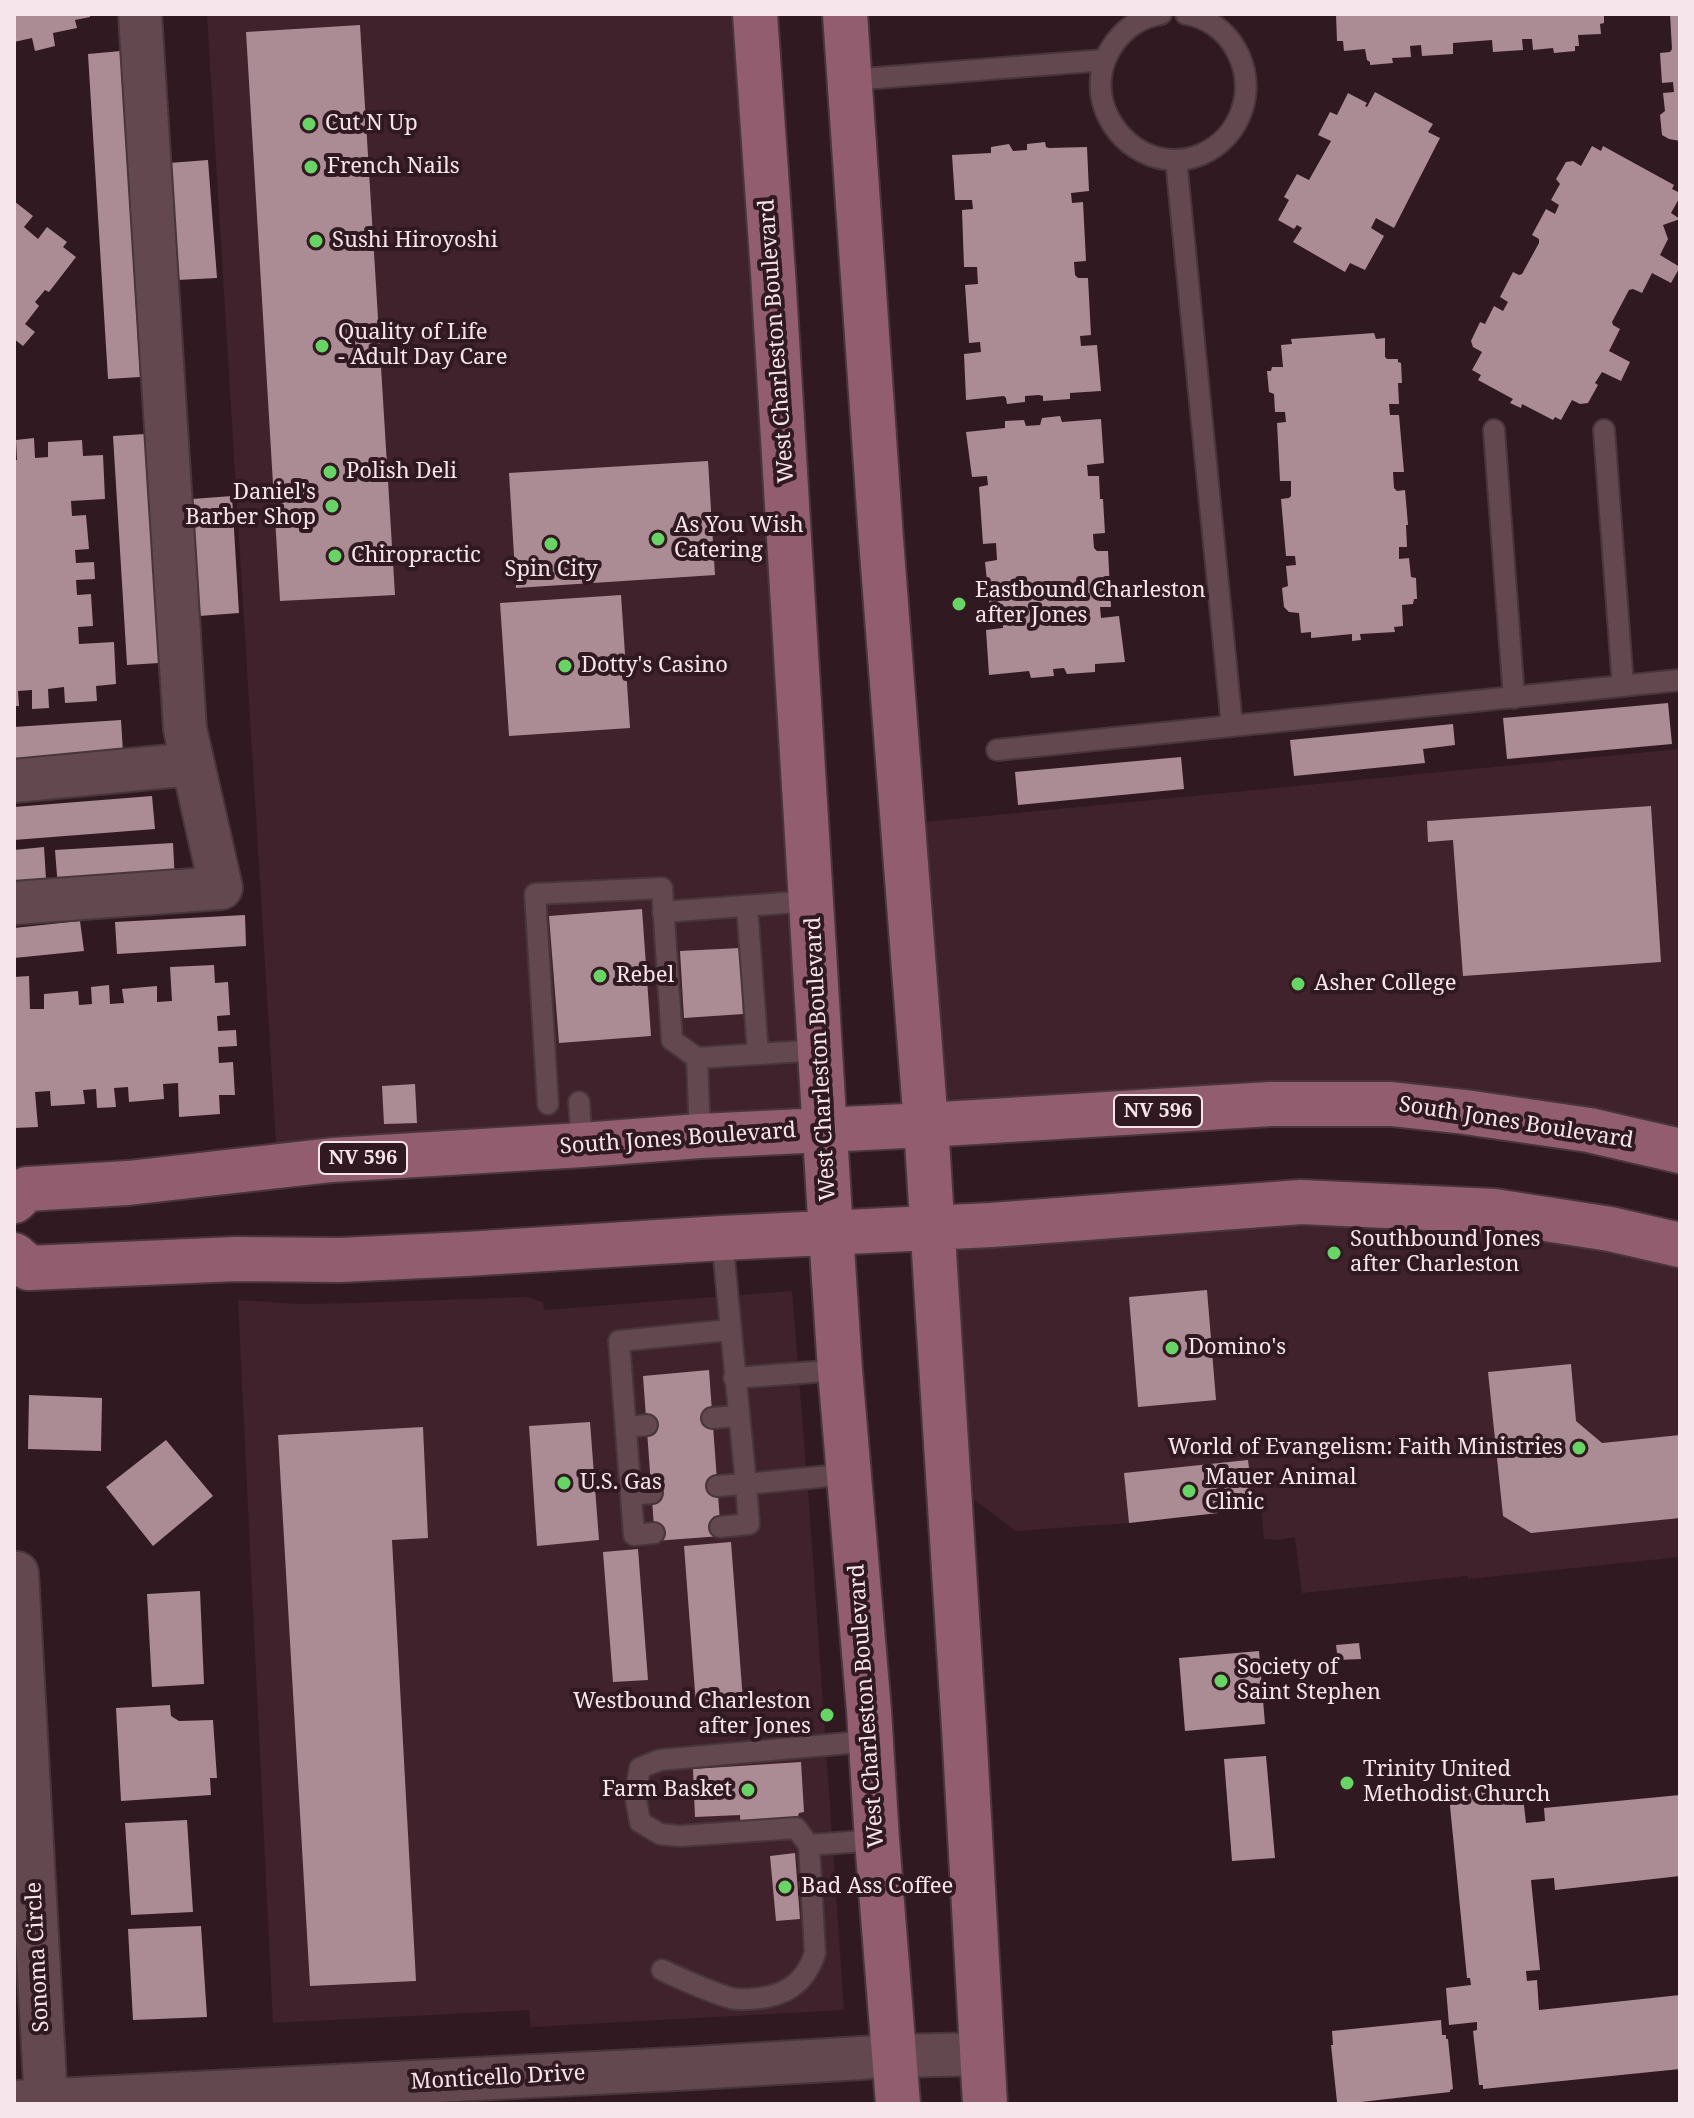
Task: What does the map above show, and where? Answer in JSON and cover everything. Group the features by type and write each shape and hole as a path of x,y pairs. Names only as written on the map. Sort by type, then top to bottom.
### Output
{"main road":[{"name":"West Charleston Boulevard","path":"755,14 840,1370 898,2104"},
{"path":"845,14 926,1125 985,2104"},
{"name":"South Jones Boulevard","path":"14,1201 27,1189 128,1183 332,1160 1271,1104 1391,1104 1465,1112 1589,1130 1680,1151"},
{"path":"14,1255 29,1268 236,1259 340,1260 932,1228 1301,1202 1494,1211 1610,1229 1680,1245"}],"street":[{"path":"14,903 221,888 185,729 140,14"},
{"path":"14,781 192,764"},
{"name":"Sonoma Circle","path":"17,1573 30,2102"},
{"name":"Monticello Drive","path":"30,2102 981,2054"}],"lane":[{"path":"1161,14 1131,26 1115,41 1105,60 1100,84 1103,108 1114,129 1130,146 1152,156 1176,160 1199,155 1220,144 1236,126 1245,104 1247,80 1241,58 1217,19 1186,14"},
{"path":"850,80 1105,60"},
{"path":"1176,160 1232,726"},
{"path":"1494,430 1514,698"},
{"path":"1604,430 1623,686"},
{"path":"997,750 1680,680"},
{"path":"548,1104 535,894 662,888 672,1040 697,1058 820,1050"},
{"path":"663,912 811,901"},
{"path":"747,906 758,1054"},
{"path":"697,1058 700,1136"},
{"path":"579,1102 582,1145"},
{"path":"720,1527 749,1524 722,1238"},
{"path":"654,1533 634,1535 641,1494 626,1427 619,1341 729,1330"},
{"path":"734,1378 840,1370"},
{"path":"712,1418 738,1416"},
{"path":"626,1427 647,1425"},
{"path":"717,1486 849,1474"},
{"path":"662,1970 735,1999 773,1997 801,1980 810,1968 815,1953 809,1845 796,1828 680,1836 660,1834 640,1822 635,1794 640,1768 660,1760 871,1741"},
{"path":"809,1845 877,1840"}],"shaded area":[{"path":"207,14 755,14 825,1129 276,1143"},
{"name":"Asher College","path":"1680,749 1680,1151 1465,1112 926,1125 903,824"},
{"path":"1224,1207 1680,1246 1680,1557 1302,1593 1295,1537 1264,1539 1261,1507 1129,1523 1016,1531 949,1481 932,1228"},
{"path":"792,1291 844,2010 531,2027 529,2010 273,2023 238,1300 299,1304 527,1297 543,1302 544,1310"}],"building":[{"path":"14,14 90,14 90,17 75,20 77,28 53,33 55,46 35,51 32,38 14,42"},
{"path":"1336,14 1604,14 1604,23 1600,24 1601,34 1578,35 1579,46 1575,46 1575,51 1554,53 1553,48 1533,50 1532,39 1522,39 1523,50 1493,52 1492,40 1453,43 1453,54 1422,56 1421,45 1410,46 1411,57 1392,58 1393,63 1370,65 1365,49 1344,51 1343,41 1337,41"},
{"path":"1670,14 1680,14 1680,141 1662,135 1660,115 1665,111 1663,93 1674,92 1673,82 1662,83 1660,53 1672,49"},
{"path":"360,25 395,595 280,601 246,32"},
{"path":"121,51 140,377 108,379 88,54"},
{"path":"1375,92 1433,124 1428,132 1440,138 1394,228 1376,218 1371,228 1384,236 1365,270 1350,263 1345,272 1293,242 1302,228 1297,225 1294,229 1278,220 1289,200 1284,197 1297,174 1309,180 1331,141 1318,135 1330,112 1337,115 1348,93 1367,103 1367,107"},
{"path":"1045,142 1049,148 1087,147 1089,191 1071,193 1072,203 1083,202 1086,261 1074,262 1075,275 1088,278 1091,335 1080,336 1081,346 1097,345 1101,391 1070,393 1070,399 1043,401 1043,396 1025,396 1025,402 1007,404 1004,396 966,400 964,354 981,352 980,342 969,343 965,285 978,284 977,267 964,267 962,210 973,209 972,200 955,200 952,155 991,153 991,147 1009,144 1013,151 1027,150 1027,144"},
{"path":"1592,146 1601,151 1603,146 1674,185 1672,189 1680,193 1671,213 1680,219 1663,225 1668,239 1660,255 1680,267 1671,283 1652,273 1642,293 1629,290 1612,322 1620,329 1609,351 1630,362 1621,381 1602,372 1588,403 1580,404 1572,400 1561,420 1555,417 1553,420 1522,404 1521,408 1510,403 1513,399 1478,380 1481,375 1472,370 1482,352 1473,347 1471,341 1480,322 1485,324 1494,306 1503,311 1508,302 1500,297 1513,272 1522,274 1539,243 1539,239 1532,235 1546,209 1555,214 1559,205 1551,200 1560,184 1556,179 1566,162 1573,161 1581,166"},
{"path":"208,160 217,278 177,280 169,163"},
{"path":"14,201 33,216 24,227 38,239 47,227 67,242 63,247 76,257 49,292 45,290 35,302 39,306 25,324 35,332 23,346 14,339"},
{"path":"1374,333 1376,339 1385,338 1385,357 1398,359 1401,363 1399,404 1389,404 1390,415 1399,415 1404,472 1393,472 1394,488 1397,491 1405,490 1407,547 1399,547 1399,559 1409,558 1411,577 1416,578 1417,599 1413,604 1402,605 1403,626 1394,627 1395,632 1360,634 1361,640 1352,641 1352,634 1311,638 1311,632 1301,633 1299,613 1289,612 1284,607 1282,588 1288,586 1286,566 1296,565 1295,556 1286,556 1281,499 1291,496 1291,481 1280,481 1277,423 1286,422 1285,412 1275,412 1274,394 1269,392 1267,371 1271,371 1272,367 1283,367 1281,345 1292,344 1291,339"},
{"path":"1060,416 1062,422 1101,419 1104,463 1087,465 1088,476 1099,476 1100,499 1103,499 1105,533 1093,534 1094,548 1108,551 1111,607 1100,607 1101,618 1119,616 1125,662 1095,664 1095,672 1067,674 1064,668 1053,669 1054,676 1031,678 1029,671 989,675 986,630 1003,628 1002,618 991,619 985,562 997,560 996,543 983,544 979,487 988,485 987,476 972,477 966,432 1005,428 1005,421 1024,420 1026,426 1040,425 1042,418"},
{"path":"145,434 159,663 127,665 113,436"},
{"path":"34,438 35,458 48,457 48,442 82,440 83,456 103,455 105,499 71,501 72,516 86,515 89,549 75,550 76,563 94,562 95,579 76,580 77,595 91,594 93,626 78,627 79,644 114,642 116,684 96,686 97,701 65,703 64,687 48,689 49,708 32,709 32,690 18,691 19,706 14,706 14,460 17,460 16,440"},
{"path":"708,461 715,575 516,588 509,473"},
{"path":"232,496 239,613 199,616 192,499"},
{"name":"Dotty's Casino","path":"621,595 630,728 509,736 500,603"},
{"path":"1668,703 1672,744 1507,759 1503,718"},
{"path":"121,720 123,752 14,759 14,727"},
{"path":"1453,724 1455,745 1423,749 1425,763 1294,776 1290,740"},
{"path":"1181,757 1184,789 1018,805 1015,772"},
{"path":"152,796 155,829 14,840 14,807"},
{"path":"1651,806 1661,962 1463,976 1453,840 1428,842 1427,821"},
{"path":"173,843 175,882 58,888 55,850"},
{"path":"44,847 46,879 14,881 14,850"},
{"name":"Rebel","path":"642,909 651,1036 559,1043 549,916"},
{"path":"245,915 246,946 117,954 115,922"},
{"path":"80,921 84,951 14,958 14,928"},
{"path":"740,948 743,1014 684,1018 680,951"},
{"path":"214,965 215,983 228,982 230,1015 217,1016 218,1031 236,1030 237,1046 218,1047 219,1063 233,1062 235,1095 219,1095 220,1114 179,1117 178,1083 163,1084 164,1099 129,1102 128,1087 114,1088 116,1107 97,1108 96,1089 83,1090 85,1104 51,1106 50,1091 35,1092 38,1127 14,1128 14,977 29,976 30,1009 44,1009 44,994 78,991 79,1005 92,1004 91,987 109,985 110,1004 124,1003 122,989 157,986 157,1002 172,1001 170,967"},
{"path":"415,1084 417,1123 384,1124 382,1086"},
{"name":"Domino's","path":"1207,1290 1216,1400 1138,1407 1129,1297"},
{"path":"1571,1364 1576,1421 1602,1443 1680,1435 1680,1518 1531,1533 1503,1516 1488,1372"},
{"path":"709,1370 721,1536 655,1541 643,1376"},
{"path":"29,1395 102,1398 101,1451 28,1449"},
{"name":"U.S. Gas","path":"590,1422 599,1540 537,1546 529,1426"},
{"path":"423,1427 428,1538 392,1540 416,1981 310,1986 278,1435"},
{"path":"166,1440 213,1496 153,1546 106,1487"},
{"name":"Mauer Animal Clinic","path":"1248,1460 1254,1509 1129,1523 1124,1473"},
{"path":"731,1542 743,1701 696,1705 684,1546"},
{"path":"638,1549 648,1680 613,1682 603,1552"},
{"path":"200,1591 204,1684 152,1687 147,1594"},
{"path":"1359,1643 1361,1659 1338,1660 1336,1645"},
{"name":"Society of Saint Stephen","path":"1259,1651 1265,1724 1185,1731 1179,1658"},
{"path":"170,1705 171,1716 179,1721 213,1720 217,1778 210,1778 211,1795 121,1801 116,1708"},
{"path":"1266,1756 1275,1858 1232,1861 1224,1759"},
{"name":"Farm Basket","path":"801,1762 804,1812 799,1813 796,1822 797,1839 741,1841 740,1815 695,1817 693,1769"},
{"path":"1507,1786 1507,1790 1522,1788 1526,1823 1545,1821 1544,1808 1680,1795 1680,1876 1555,1890 1554,1878 1531,1880 1540,1970 1526,1971 1527,1981 1537,1980 1539,2010 1680,1995 1680,2069 1483,2089 1483,2085 1479,2085 1473,2031 1477,2030 1477,2022 1449,2025 1446,1988 1471,1985 1470,1978 1467,1978 1449,1796 1453,1795 1452,1792"},
{"path":"187,1820 193,1912 131,1915 125,1823"},
{"name":"Bad Ass Coffee","path":"795,1853 800,1919 776,1921 770,1856"},
{"path":"201,1926 207,2017 133,2020 128,1929"},
{"path":"1441,2020 1442,2035 1448,2039 1453,2089 1450,2092 1343,2104 1337,2102 1332,2031"}],"place":[{"name":"Cut N Up","path":"309,124"},
{"name":"French Nails","path":"311,167"},
{"name":"Sushi Hiroyoshi","path":"316,241"},
{"name":"Quality of Life - Adult Day Care","path":"322,346"},
{"name":"Polish Deli","path":"330,472"},
{"name":"Daniel's Barber Shop","path":"332,506"},
{"name":"As You Wish Catering","path":"658,539"},
{"name":"Spin City","path":"551,544"},
{"name":"Chiropractic","path":"335,556"},
{"name":"Eastbound Charleston after Jones","path":"959,604"},
{"name":"Dotty's Casino","path":"565,666"},
{"name":"Rebel","path":"600,976"},
{"name":"Asher College","path":"1298,984"},
{"name":"Southbound Jones after Charleston","path":"1334,1253"},
{"name":"Domino's","path":"1172,1348"},
{"name":"World of Evangelism: Faith Ministries","path":"1579,1448"},
{"name":"U.S. Gas","path":"564,1483"},
{"name":"Mauer Animal Clinic","path":"1189,1491"},
{"name":"Society of Saint Stephen","path":"1221,1681"},
{"name":"Westbound Charleston after Jones","path":"827,1715"},
{"name":"Trinity United Methodist Church","path":"1347,1783"},
{"name":"Farm Basket","path":"748,1790"},
{"name":"Bad Ass Coffee","path":"785,1887"}]}
